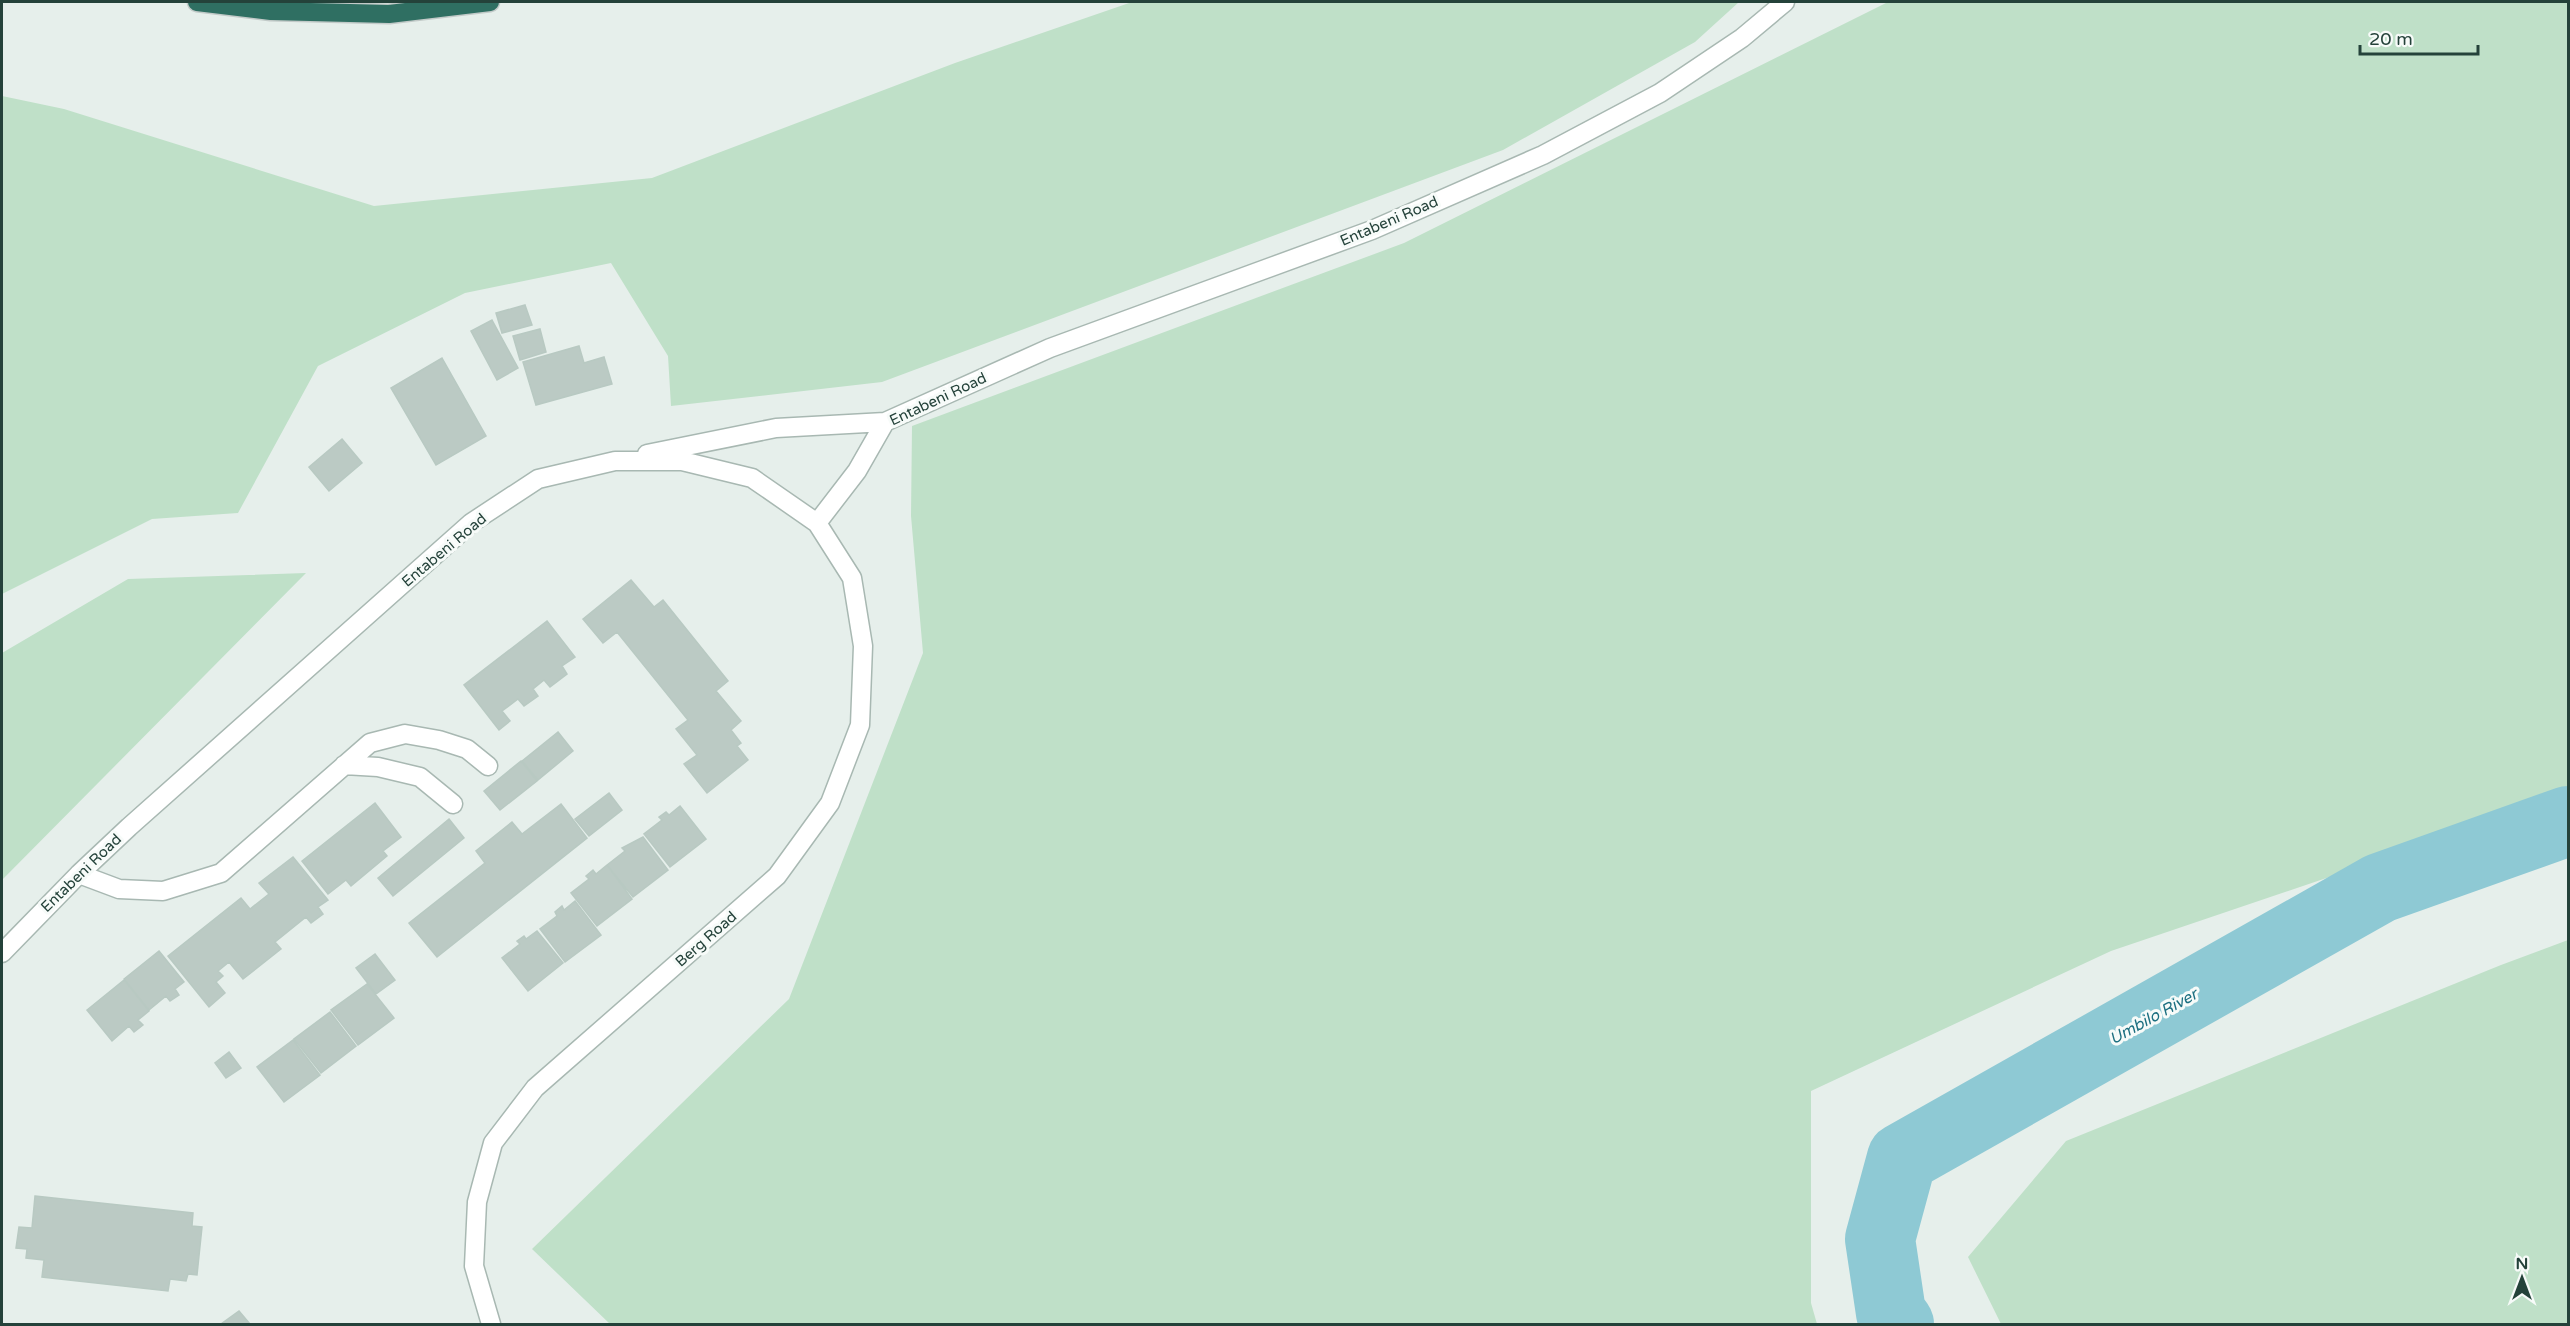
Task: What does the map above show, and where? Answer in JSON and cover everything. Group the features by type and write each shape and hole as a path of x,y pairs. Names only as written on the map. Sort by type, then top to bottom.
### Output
{"highway":[{"path":"197,2 272,11 389,14 490,2"}],"street":[{"name":"Entabeni Road","path":"2,953 79,874 471,523 538,479 615,461 682,461 752,478 817,523 857,471 885,422 1050,348 1372,230 1543,155 1660,93 1742,38 1785,2"},
{"path":"615,461 776,428 885,422"},
{"name":"Berg Road","path":"491,1324 474,1266 477,1202 493,1143 535,1088 777,876 830,803 860,724 863,646 852,578 817,523"},
{"path":"79,874 118,890 163,891 221,873 370,743 405,734 439,740 466,749 488,766"},
{"path":"344,765 378,767 420,777 453,804"}],"green space":[{"path":"1132,2 1739,2 1695,42 1503,150 882,382 671,406 668,356 611,263 465,293 318,366 238,513 152,519 2,594 2,96 64,109 374,206 652,178 955,63"},
{"path":"1888,2 2568,2 2568,796 2111,951 1811,1091 1811,1303 1817,1324 610,1324 532,1249 789,999 923,653 911,516 912,426 1404,243"},
{"path":"306,573 2,880 2,653 128,579"},
{"path":"2568,940 2568,1324 2001,1324 1968,1257 2066,1141"}],"building":[{"path":"525,305 532,325 502,333 496,313"},
{"path":"492,320 518,368 497,380 471,331"},
{"path":"540,329 546,352 520,360 513,336"},
{"path":"579,346 584,363 604,357 612,384 536,405 523,362"},
{"path":"442,358 486,436 436,465 391,388"},
{"path":"342,439 362,463 329,491 309,467"},
{"path":"631,580 654,607 663,600 728,681 716,691 741,721 731,730 741,743 737,746 748,760 707,793 684,764 697,755 676,729 688,720 617,632 603,643 583,619"},
{"path":"547,621 575,657 562,666 567,674 550,687 544,680 533,689 538,696 524,706 518,699 502,711 510,721 499,730 464,685"},
{"path":"558,732 573,751 538,780 522,761"},
{"path":"521,761 537,781 500,810 484,791"},
{"path":"609,793 622,810 589,836 575,819"},
{"path":"375,803 401,837 383,851 387,856 351,886 346,880 328,894 302,861"},
{"path":"561,804 587,838 437,957 409,923 485,863 476,851 512,822 522,834"},
{"path":"680,806 706,839 670,867 644,834 662,820 659,817 666,812 669,815"},
{"path":"449,819 464,838 393,896 378,878"},
{"path":"643,837 668,870 633,897 607,865 625,851 622,848"},
{"path":"293,857 328,900 318,907 323,914 311,923 306,917 275,942 281,949 243,979 229,962 218,971 223,976 216,982 225,993 209,1007 168,956 241,898 250,909 269,894 259,883"},
{"path":"607,865 632,899 597,926 571,893 589,879 586,876 593,870 596,874"},
{"path":"575,901 601,935 565,962 540,929 557,916 555,912 562,906 564,910"},
{"path":"537,931 563,963 528,991 502,958 520,944 517,941 524,936 526,939"},
{"path":"159,951 184,982 175,989 179,995 170,1001 166,996 149,1010 124,979"},
{"path":"375,954 395,980 376,994 356,968"},
{"path":"124,980 149,1011 138,1020 143,1025 134,1032 129,1026 112,1041 87,1010"},
{"path":"367,984 394,1018 358,1045 331,1010"},
{"path":"330,1012 356,1046 321,1073 294,1039"},
{"path":"293,1040 320,1075 284,1102 257,1067"},
{"path":"229,1052 241,1068 226,1078 215,1063"},
{"path":"35,1196 193,1213 192,1226 202,1227 197,1275 188,1274 186,1281 170,1279 168,1291 42,1277 44,1260 26,1258 27,1249 16,1248 19,1227 32,1228"},
{"path":"239,1311 250,1324 221,1324"}],"waterway":[{"name":"Umbilo River","path":"1899,1324 1891,1313 1880,1239 1902,1158 2380,888 2568,821"}]}
